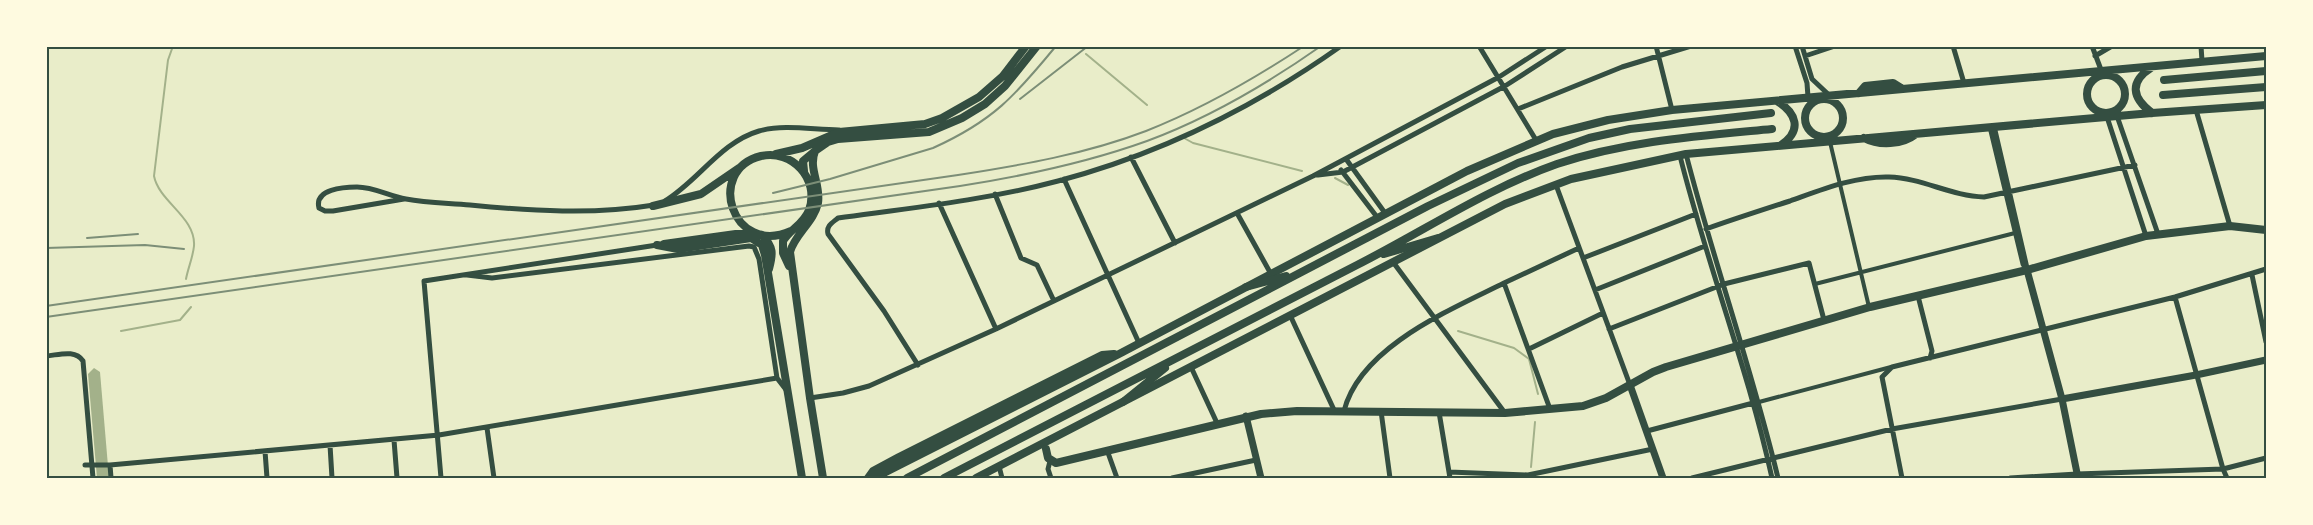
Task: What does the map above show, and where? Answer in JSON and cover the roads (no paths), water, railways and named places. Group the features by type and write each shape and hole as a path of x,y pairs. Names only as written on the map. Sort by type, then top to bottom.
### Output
{"main road":[{"path":"791,270 783,253 784,238 806,216 811,202 810,186 804,172 803,161 828,142 848,134 925,124 942,118 988,89 1002,76 1026,46"},
{"path":"653,206 701,194 747,162 763,156 802,148 832,134 929,132 962,118 985,104 1005,86 1036,46"},
{"path":"874,478 1119,354 1467,171 1536,140 1589,124 1672,110 1903,88 2102,73 2266,56"},
{"path":"2152,67 2139,78 2135,91 2139,102 2152,112"},
{"path":"2164,80 2266,72"},
{"path":"2102,73 2090,83 2086,95 2091,106 2104,116"},
{"path":"2102,73 2118,79 2125,90 2123,103 2119,108 2104,116"},
{"path":"2163,95 2266,87"},
{"path":"1829,95 1809,106 1805,123 1812,134 1832,139"},
{"path":"1808,97 1833,101 1838,105 1844,117 1840,129 1832,139"},
{"path":"1776,100 1792,113 1795,122 1789,139 1780,146"},
{"path":"976,478 1505,204 1581,177 1683,155 1832,139 2152,112 2266,105"},
{"path":"907,478 1475,182 1518,163 1589,138 1630,129 1771,113"},
{"path":"945,478 1369,259 1474,201 1557,164 1596,152 1634,144 1772,129"},
{"path":"814,151 812,168 818,200 812,216 792,243 790,252 810,398 824,478"},
{"path":"772,155 790,160 804,172"},
{"path":"747,162 733,179 730,200 738,220 772,246 773,255 768,273"},
{"path":"1053,439 1046,449 1050,461 1056,463 1246,416 1286,412 1505,413 1551,410 1597,401 1660,369 1824,320 2027,270 2146,236 2230,226 2266,230"},
{"path":"657,245 744,231 777,236 791,231"},
{"path":"657,245 678,249 751,238 762,245 801,477"},
{"path":"1369,259 1438,238"},
{"path":"1246,287 1304,271"},
{"path":"868,478 873,471 891,461 1102,355 1119,354"},
{"path":"1123,402 1180,356"},
{"path":"821,469 829,478"},
{"path":"880,478 892,469"}],"street":[{"path":"918,365 884,311 828,234 828,226 838,218 995,194 1064,179 1131,157 1162,146 1240,110 1341,46"},
{"path":"1479,46 1536,140"},
{"path":"810,398 856,390 918,365 996,329 1313,176 1498,77 1547,46"},
{"path":"1313,176 1343,172 1505,86 1567,46"},
{"path":"1656,46 1672,110"},
{"path":"1518,109 1659,55 1691,46"},
{"path":"1795,46 1807,83 1808,97"},
{"path":"1802,46 1812,79 1829,95"},
{"path":"1805,56 1835,46"},
{"path":"1953,46 1964,83"},
{"path":"2092,46 2102,73"},
{"path":"2095,56 2112,46"},
{"path":"2201,46 2202,61"},
{"path":"2196,110 2230,226"},
{"path":"2104,116 2126,168 2146,236"},
{"path":"2117,116 2158,234"},
{"path":"1992,127 2015,233 2023,264 2027,270"},
{"path":"404,199 333,211 319,208 318,202 327,192 340,188 360,187 404,199 539,210 653,206 672,197 727,149 758,132 779,129 848,134"},
{"path":"1832,139 1870,307"},
{"path":"1683,155 1724,284 1771,460 1778,478"},
{"path":"1683,155 1694,215 1716,287 1739,345"},
{"path":"1131,157 1175,243"},
{"path":"1346,159 1381,215"},
{"path":"1336,164 1381,215"},
{"path":"1706,229 1841,184 1887,177 1913,180 1972,196 2006,192 2135,165"},
{"path":"1064,179 1139,343"},
{"path":"1556,185 1663,478"},
{"path":"2006,192 2062,399 2078,476"},
{"path":"995,194 1021,258 1037,265 1054,301"},
{"path":"939,203 996,329"},
{"path":"1583,258 1702,212"},
{"path":"1237,213 1271,274"},
{"path":"1815,284 2015,233"},
{"path":"1595,290 1711,243"},
{"path":"441,478 424,281 657,245"},
{"path":"467,275 492,279 737,248 754,248 759,259 777,378 787,392"},
{"path":"1340,412 1351,392 1371,366 1394,345 1436,317 1579,248"},
{"path":"1393,262 1505,413"},
{"path":"1609,329 1724,284 1809,263 1824,320"},
{"path":"1647,431 1930,357 2044,331 2175,297 2266,269"},
{"path":"2252,275 2266,342"},
{"path":"1504,283 1551,410"},
{"path":"1918,296 1932,351 1930,357"},
{"path":"2175,297 2227,478"},
{"path":"1529,349 1603,313"},
{"path":"1290,315 1340,412"},
{"path":"46,356 72,354 81,357 83,361 93,478"},
{"path":"1692,478 1892,429 2196,375 2266,360"},
{"path":"1191,367 1217,423"},
{"path":"1892,367 1882,377 1902,478"},
{"path":"85,465 110,465 438,435 777,378"},
{"path":"1381,411 1390,478"},
{"path":"1439,412 1449,475 1528,475 1653,449"},
{"path":"1246,416 1261,478"},
{"path":"487,428 494,478"},
{"path":"394,440 397,478"},
{"path":"330,445 333,478"},
{"path":"1107,450 1117,478"},
{"path":"266,451 267,478"},
{"path":"2010,478 2136,475 2178,470 2223,469 2266,458"},
{"path":"1172,478 1256,460"},
{"path":"1771,460 1773,478"},
{"path":"1050,461 1048,469 1051,478"},
{"path":"110,465 111,478"},
{"path":"999,466 1002,478"},
{"path":"2178,470 2179,478"}],"waterway":[{"path":"173,46 168,60 154,176 157,185 184,218 193,236 194,246 186,279"},
{"path":"1086,54 1147,105"},
{"path":"1184,138 1193,143 1302,171"},
{"path":"1335,178 1348,185"},
{"path":"121,331 180,320 191,307"},
{"path":"1458,331 1514,348 1529,359 1538,394"},
{"path":"1531,467 1535,422"}],"railway":[{"path":"773,193 830,179 933,148 954,138 1002,106 1056,46"},
{"path":"1020,99 1088,46"},
{"path":"46,306 958,175 1054,158 1123,139 1167,122 1227,93 1304,46"},
{"path":"46,317 960,186 1031,173 1101,156 1147,141 1193,122 1280,74 1321,46"},
{"path":"87,238 138,234"},
{"path":"46,248 145,245 184,249"}]}
